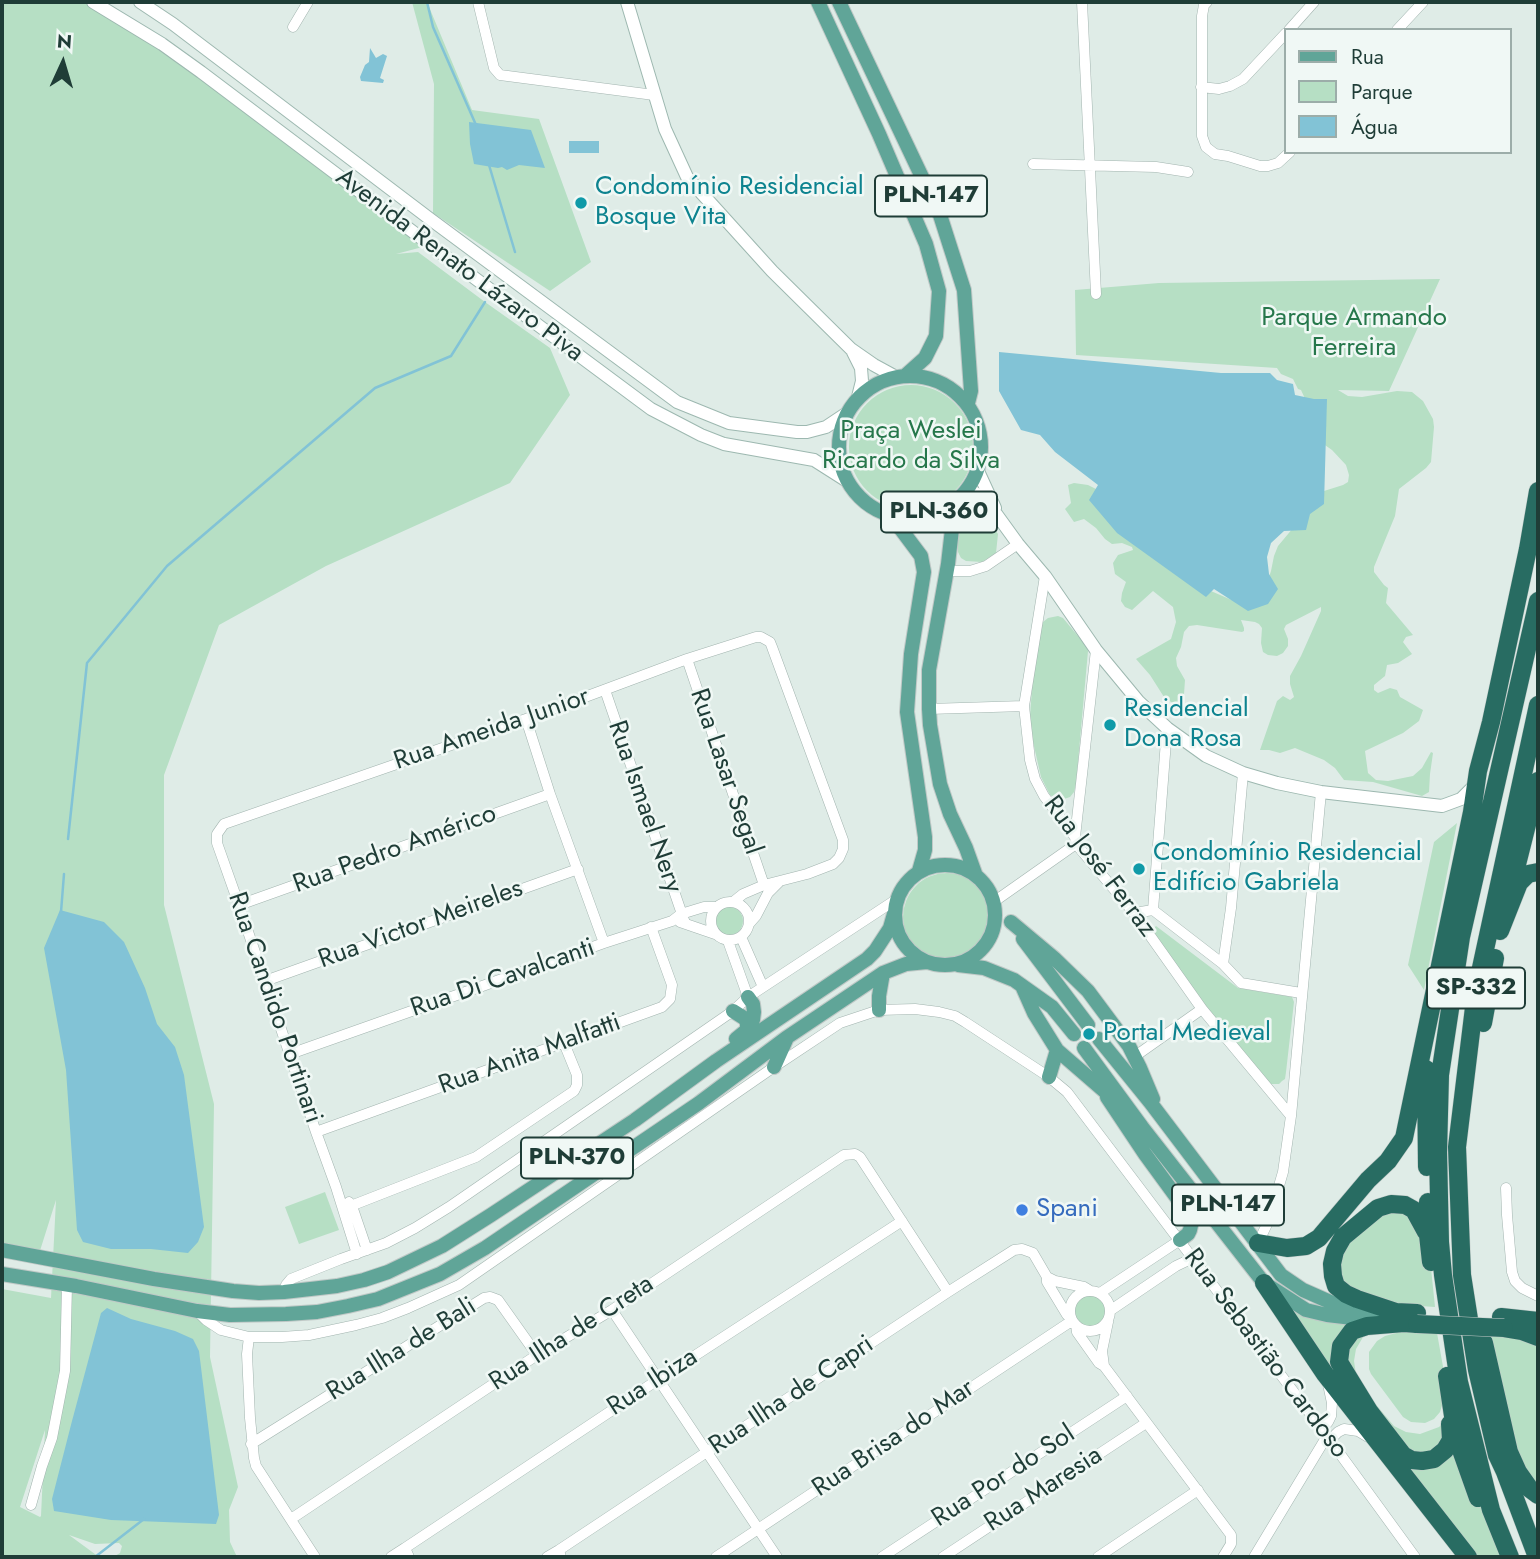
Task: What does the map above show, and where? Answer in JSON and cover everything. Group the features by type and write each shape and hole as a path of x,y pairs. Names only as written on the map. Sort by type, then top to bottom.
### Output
{"highway":[{"path":"1258,1244 1287,1248 1306,1246 1319,1238 1368,1180 1388,1161 1404,1138 1538,491"},
{"name":"SP-332","path":"1510,1557 1491,1510 1459,1382 1449,1315 1440,1242 1440,1075 1461,937 1538,601"},
{"name":"SP-332","path":"1537,1557 1497,1455 1477,1370 1462,1276 1457,1147 1476,991 1538,705"},
{"path":"1538,781 1500,931 1482,1024 1469,1127 1468,1170 1473,1265 1487,1360 1509,1451 1518,1472 1538,1495"},
{"path":"1528,821 1538,845"},
{"path":"1500,931 1518,883 1528,874 1538,872"},
{"path":"1426,1035 1428,1235 1456,1436 1498,1557"},
{"path":"1409,1318 1346,1294 1336,1286 1332,1264 1335,1251 1343,1237 1378,1208 1391,1204 1405,1205 1415,1210 1428,1235"},
{"path":"1264,1283 1325,1374 1468,1557"},
{"path":"1450,1393 1448,1399 1451,1440 1446,1450 1434,1459 1412,1460 1403,1455 1369,1411 1339,1362 1341,1346 1352,1331 1409,1318 1503,1323 1538,1321"},
{"path":"1503,1323 1538,1337"}],"main road":[{"name":"Avenida Renato Lázaro Piva","path":"93,2 162,44 201,72 440,254 651,409 724,444 814,460 847,481"},
{"name":"Avenida Renato Lázaro Piva","path":"140,2 195,40 439,226 677,402 729,423 797,432 826,427 847,413"},
{"path":"627,2 665,129 687,177 772,271 851,349 874,365 901,376 923,376 938,381 950,387 968,403"},
{"name":"PLN-147","path":"818,2 926,243 939,291 936,336 925,358 901,376"},
{"name":"PLN-147","path":"839,2 940,215 964,290 971,391 968,403"},
{"path":"891,162 904,162 911,155"},
{"path":"851,349 861,368 862,381 858,397"},
{"name":"PLN-360","path":"901,376 876,384 858,397 840,429 840,464 847,481 861,500 881,513 907,519 932,515 955,503 968,488 981,461 982,440 979,424 968,403"},
{"path":"978,471 998,515"},
{"path":"968,488 976,492 998,515 1045,576 1096,650 1139,702 1167,728 1206,756 1243,773 1277,783 1321,792 1441,806 1461,799 1476,783"},
{"path":"955,503 929,670 929,709 940,784 975,873"},
{"path":"881,513 894,520 921,556 924,572 911,654 906,712 925,837 925,850 919,871"},
{"path":"919,871 937,864 957,865 975,873 987,885 995,903 1088,1025"},
{"name":"PLN-370","path":"2,1250 206,1287 260,1293 337,1286 364,1280 416,1260 462,1234 635,1119 867,959 890,928 905,883 919,871"},
{"path":"953,965 973,957 987,943 995,925 995,903"},
{"path":"896,907 897,929 903,943 927,962"},
{"path":"1011,922 1088,990 1129,1046 1160,1116"},
{"name":"PLN-370","path":"2,1274 230,1315 317,1312 368,1302 409,1288 475,1254 699,1103 786,1038 883,973 906,964 927,962 953,965"},
{"path":"953,965 984,968 1014,980 1052,1007 1074,1034"},
{"path":"879,1010 883,973"},
{"path":"1022,986 1034,1013 1057,1050 1101,1087 1142,1127"},
{"path":"716,1061 727,1046 747,1030 753,1020 754,1004 748,997"},
{"path":"733,1010 747,1022 747,1030"},
{"path":"774,1067 786,1038"},
{"name":"PLN-147","path":"1099,1039 1281,1275 1303,1290 1337,1306 1409,1318"},
{"name":"PLN-147","path":"1084,1048 1264,1283"},
{"path":"1049,1077 1057,1050"},
{"path":"1101,1087 1144,1154 1191,1217 1190,1230 1180,1240"},
{"path":"635,1119 601,1146 603,1154 611,1153 680,1109 699,1103"},
{"path":"1264,1283 1306,1310 1354,1319 1409,1318"}],"street":[{"path":"293,27 308,2"},
{"path":"478,2 494,68 500,75 654,95"},
{"path":"1082,2 1097,293"},
{"path":"1207,2 1202,16 1201,87 1202,136 1206,147 1216,154 1260,166 1278,163 1288,154"},
{"path":"1291,28 1314,2"},
{"path":"1399,28 1423,2"},
{"path":"1201,87 1219,89 1243,79 1284,36"},
{"path":"1032,164 1156,167 1188,172"},
{"path":"946,571 986,566 1018,544"},
{"name":"Rua José Ferraz","path":"1045,576 1024,706 1030,760 1035,779 1076,841 1134,913 1202,1009 1291,1116"},
{"name":"Rua Ameida Junior","path":"219,829 229,821 756,637 767,639 772,647 843,840 843,849 833,864 779,882"},
{"path":"995,903 1076,841 1096,650"},
{"name":"Rua Lasar Segal","path":"687,659 764,886"},
{"name":"Rua Ismael Nery","path":"605,690 679,919"},
{"path":"929,709 1024,706"},
{"path":"526,719 604,943"},
{"path":"1153,910 1167,728"},
{"path":"1223,964 1231,908 1243,773"},
{"path":"1258,1244 1269,1220 1283,1171 1291,1116 1321,792"},
{"name":"Rua Pedro Américo","path":"239,905 550,794"},
{"name":"Rua Candido Portinari","path":"219,829 217,843 316,1132 336,1187 367,1250"},
{"name":"Rua Victor Meireles","path":"265,981 578,869"},
{"path":"733,902 743,894 779,882"},
{"path":"749,924 744,907 733,902 716,907 710,920 712,930 721,939 741,937 756,916 768,892 779,882"},
{"name":"Rua Di Cavalcanti","path":"290,1054 679,919 704,907 716,907"},
{"path":"284,1292 291,1279 386,1243 449,1207 748,997 896,907"},
{"path":"1134,913 1153,910 1223,964 1241,982 1301,993"},
{"path":"679,919 716,935"},
{"name":"Rua Anita Malfatti","path":"316,1132 659,1009 668,1001 672,985 651,928"},
{"path":"741,937 763,987"},
{"path":"728,940 748,997"},
{"path":"1134,1057 1202,1009"},
{"path":"197,1311 221,1330 248,1337 309,1335 356,1325 408,1308 459,1285 840,1023 879,1010"},
{"name":"Rua Sebastião Cardoso","path":"879,1010 926,1010 956,1016 1049,1077 1067,1092 1415,1557"},
{"path":"348,1207 476,1157 574,1091 578,1080 564,1043"},
{"name":"Rua Ilha de Creta","path":"291,1519 839,1158 849,1154 860,1157 902,1221"},
{"path":"1506,1188 1512,1272 1515,1281 1522,1288 1538,1296"},
{"name":"Rua Candido Portinari","path":"348,1207 357,1254"},
{"path":"902,1221 948,1292"},
{"name":"Rua Ibiza","path":"391,1557 407,1553 659,1379 902,1221"},
{"path":"1180,1240 1095,1291 1079,1293 1070,1306 1077,1332 1231,1535 1231,1544 1223,1557"},
{"name":"Rua Ilha de Capri","path":"547,1557 560,1553 1014,1250 1033,1253 1047,1277"},
{"path":"1047,1277 1047,1282 1067,1315 1086,1331 1096,1330 1151,1282 1193,1258"},
{"path":"1141,1265 1143,1276 1151,1282"},
{"path":"1047,1277 1095,1291 1107,1300 1110,1315 1102,1351 1104,1366"},
{"path":"31,1505 41,1466 52,1438 65,1371 67,1285"},
{"name":"Rua Ilha de Bali","path":"251,1444 484,1298 498,1300 537,1355"},
{"path":"612,1310 777,1557"},
{"name":"Rua Brisa do Mar","path":"716,1557 1073,1321"},
{"path":"248,1337 251,1444 256,1466 315,1557"},
{"path":"1254,1557 1326,1435 1332,1403 1325,1374"},
{"name":"Rua Por do Sol","path":"882,1557 1127,1396"},
{"name":"Rua Maresia","path":"943,1557 1146,1423"},
{"path":"1326,1435 1352,1429 1377,1443"},
{"path":"1098,1557 1198,1490"}],"green space":[{"path":"2,2 83,2 201,72 430,245 396,254 418,252 550,348 570,395 510,483 326,566 219,625 164,775 164,905 214,1104 210,1357 238,1487 229,1510 230,1542 237,1557 113,1557 120,1553 122,1546 119,1543 95,1544 69,1535 99,1557 2,1557 2,1289 51,1298 56,1200 38,1257 2,1250","holes":["45,1430 41,1516 20,1507"]},
{"path":"412,2 427,2 472,110 539,119 591,262 550,291 433,213 434,84"},
{"name":"Parque Armando Ferreira","path":"1440,279 1389,391 1338,390 1348,396 1362,397 1397,391 1412,392 1423,401 1433,419 1431,462 1399,489 1395,516 1374,567 1374,572 1388,588 1386,603 1413,635 1406,637 1403,642 1412,654 1398,663 1387,665 1385,676 1374,685 1374,690 1378,693 1390,688 1397,690 1400,697 1423,710 1419,721 1403,733 1365,751 1368,773 1376,780 1388,781 1413,776 1422,768 1431,752 1433,753 1429,792 1422,796 1373,782 1344,780 1335,768 1324,760 1295,748 1280,753 1260,750 1277,701 1283,696 1290,700 1294,697 1290,676 1321,607 1286,625 1284,629 1288,646 1277,656 1263,652 1262,628 1255,622 1241,620 1244,628 1242,632 1189,626 1184,632 1176,658 1177,666 1185,680 1184,694 1179,703 1174,704 1164,697 1136,659 1171,639 1176,622 1173,607 1153,591 1132,610 1125,607 1121,601 1126,582 1115,574 1113,563 1118,555 1133,550 1132,547 1122,543 1112,544 1084,519 1074,522 1065,509 1071,503 1068,485 1088,485 1096,489 1190,582 1241,604 1262,598 1278,546 1324,491 1348,482 1349,475 1346,465 1322,443 1301,390 1293,379 1281,374 1277,368 1076,355 1075,290 1159,283"},
{"name":"Praça Weslei Ricardo da Silva","path":"911,385 935,389 955,403 969,423 973,447 969,471 955,491 935,505 911,509 887,505 867,491 853,471 849,447 853,423 867,403 887,389"},
{"path":"970,518 989,521 998,534 996,553 982,562 966,561 958,552 958,537 963,525"},
{"path":"1048,618 1063,618 1088,651 1076,784 1070,797 1064,799 1050,795 1041,777 1030,716 1033,674 1041,628"},
{"path":"1457,823 1424,990 1408,965 1434,842"},
{"path":"947,873 964,876 978,886 988,900 991,917 988,934 978,948 964,958 947,961 930,958 916,948 906,934 903,917 906,900 916,886 930,876"},
{"path":"729,907 739,911 743,921 739,931 729,935 719,931 715,921 719,911"},
{"path":"1156,926 1238,988 1292,997 1294,1002 1285,1079 1279,1084 1270,1084 1201,1001 1153,933"},
{"path":"325,1192 339,1230 299,1244 285,1207"},
{"path":"1388,1211 1407,1213 1428,1239 1435,1307 1406,1305 1357,1294 1351,1291 1340,1277 1341,1250"},
{"path":"1090,1295 1101,1300 1106,1311 1101,1322 1090,1327 1079,1322 1074,1311 1079,1300"},
{"path":"1281,1301 1342,1320 1366,1332 1356,1349 1356,1374 1367,1394 1394,1426 1406,1432 1420,1434 1439,1427 1448,1418 1502,1557 1473,1557"},
{"path":"1408,1330 1437,1333 1447,1389 1440,1412 1425,1423 1411,1422 1403,1417 1369,1369 1369,1352 1377,1341"},
{"path":"1491,1334 1538,1341 1538,1488 1526,1480 1506,1414"}],"water":[{"path":"370,48 376,58 383,54 387,56 380,78 384,80 383,83 361,81 365,65 369,62"},
{"path":"469,122 531,130 545,168 519,165 507,170 474,164"},
{"path":"569,141 599,141 599,153 569,153"},
{"path":"999,352 1221,373 1270,373 1277,380 1293,384 1295,395 1327,399 1324,504 1310,514 1306,530 1284,531 1271,543 1267,557 1269,574 1278,589 1268,604 1248,611 1214,589 1206,597 1117,533 1089,500 1098,485 1055,452 1040,435 1021,430 999,391"},
{"path":"60,910 104,922 124,942 145,988 157,1024 175,1047 184,1075 204,1227 198,1242 188,1253 111,1249 83,1242 77,1230 66,1070 44,948"},
{"path":"107,1308 131,1319 193,1339 199,1351 219,1515 216,1524 111,1520 54,1511 52,1499 72,1421 101,1313"}],"waterway":[{"path":"427,2 433,27 476,125"},
{"path":"489,165 515,252"},
{"path":"68,839 87,663 167,566 375,388 451,356 485,302"},
{"path":"61,912 64,874"},
{"path":"95,1557 144,1519"}],"place":[{"name":"Condomínio Residencial Bosque Vita","path":"581,203"},
{"name":"Residencial Dona Rosa","path":"1110,725"},
{"name":"Condomínio Residencial Edifício Gabriela","path":"1139,869"},
{"name":"Portal Medieval","path":"1089,1034"},
{"name":"Spani","path":"1022,1210"}]}
